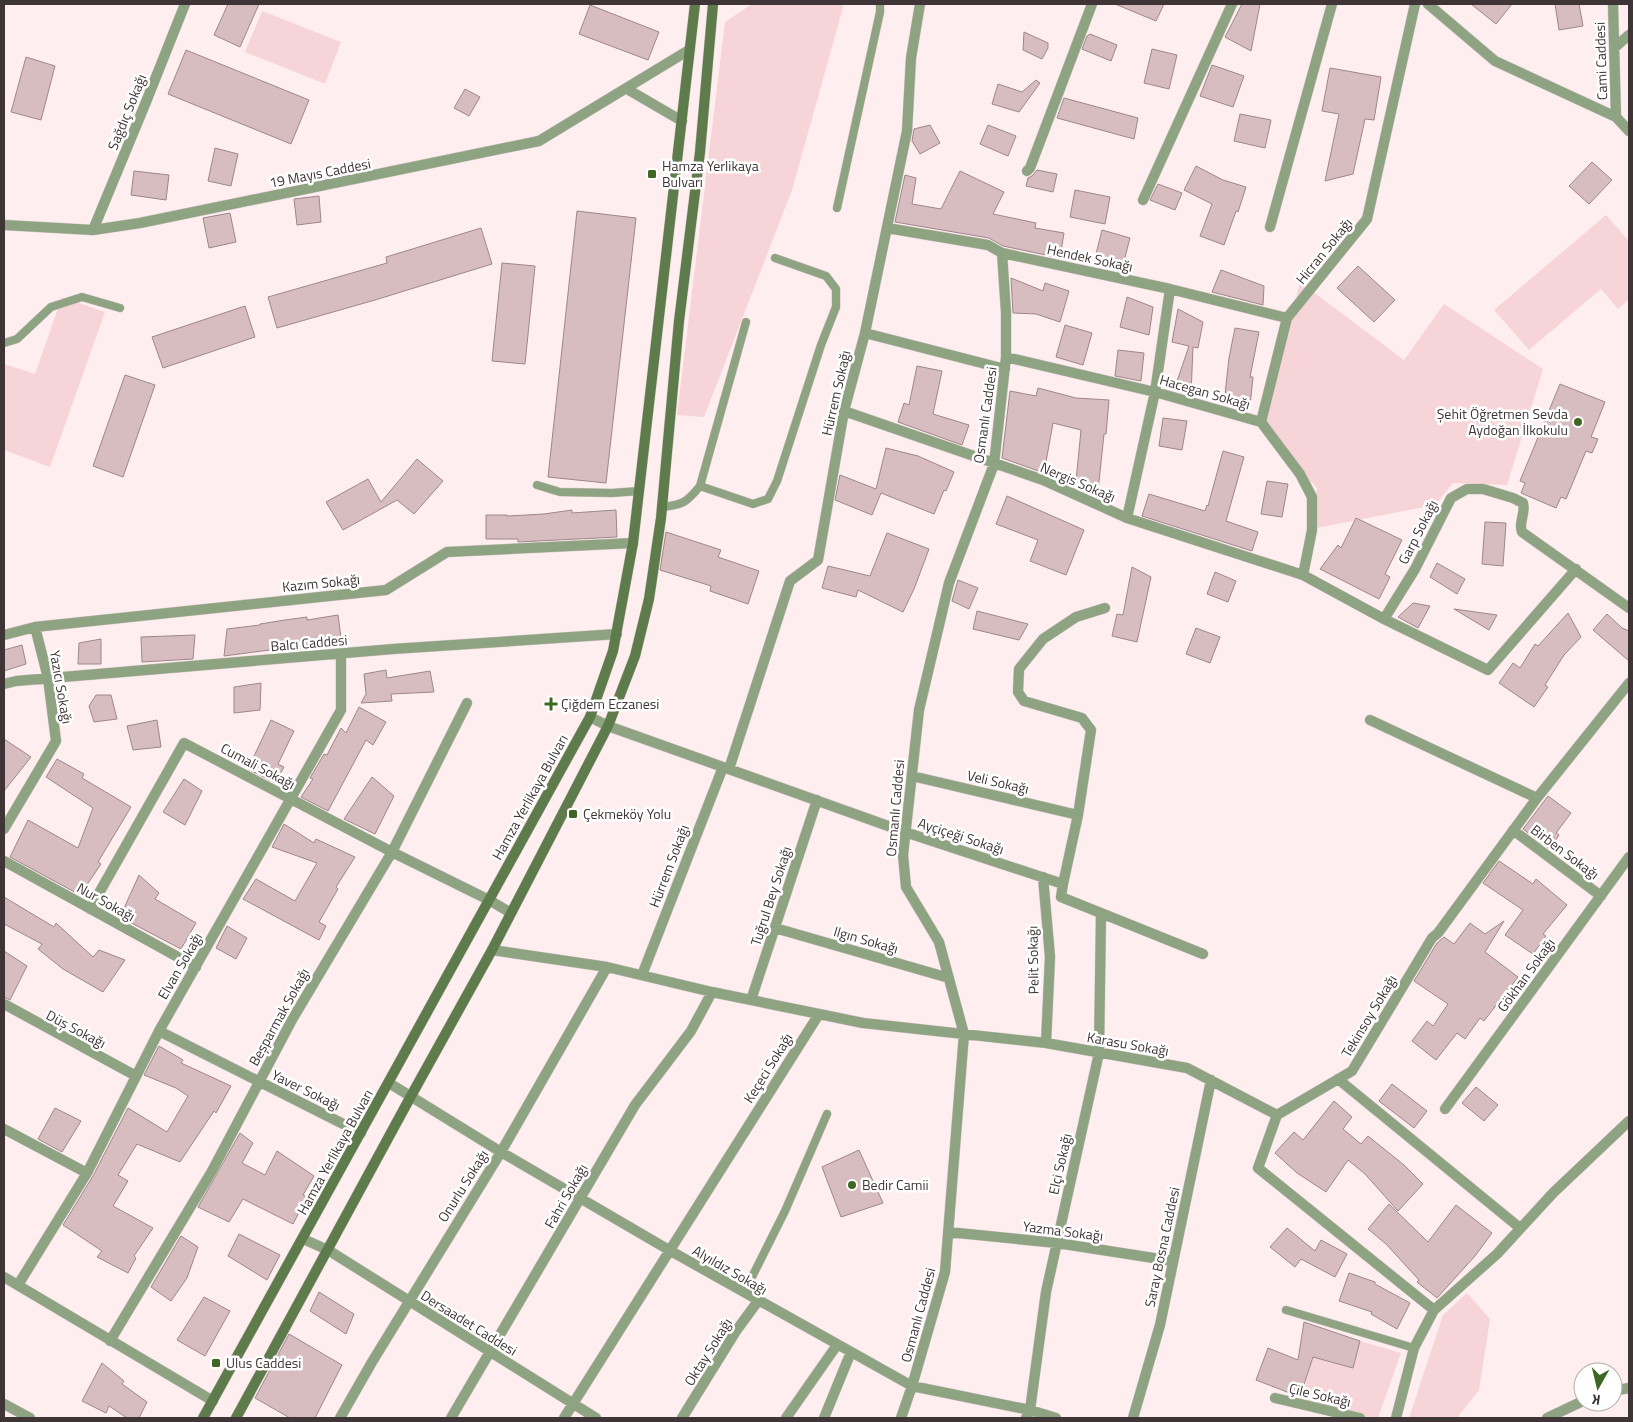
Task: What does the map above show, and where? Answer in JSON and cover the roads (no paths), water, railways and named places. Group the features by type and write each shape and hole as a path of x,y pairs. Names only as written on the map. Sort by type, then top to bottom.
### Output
{"main road":[{"name":"Hamza Yerlikaya Bulvarı","path":"203,1418 303,1240 590,717 613,651 633,543 695,4"},
{"path":"236,1418 492,950 608,726 635,656 655,568 679,320 700,152 714,4"}],"street":[{"name":"Sağdıç Sokağı","path":"93,230 185,4"},
{"name":"Hürrem Sokağı","path":"642,975 726,768 790,581 818,560 844,411 865,332 906,131 911,58 920,4"},
{"path":"1027,171 1030,168 1092,4"},
{"path":"1144,200 1232,4"},
{"path":"1270,227 1332,4"},
{"name":"Hicran Sokağı","path":"1261,422 1287,318 1367,219 1415,4"},
{"path":"1428,4 1495,60 1616,117 1629,131"},
{"name":"Cami Caddesi","path":"1613,4 1616,117"},
{"path":"1614,48 1629,35"},
{"name":"19 Mayıs Caddesi","path":"4,225 93,230 158,220 539,141 689,50"},
{"path":"626,89 682,121"},
{"name":"Hendek Sokağı","path":"887,228 988,246 1002,253 1170,289 1287,318"},
{"name":"Osmanlı Caddesi","path":"901,1418 945,1272 964,1034 940,942 906,887 902,855 919,710 949,583 994,464 1006,357 1006,312 1002,253"},
{"path":"1127,518 1155,392 1170,289"},
{"path":"865,332 1005,369"},
{"name":"Hacegan Sokağı","path":"1006,357 1155,392 1261,422 1300,474 1312,497 1312,530 1303,575"},
{"name":"Nergis Sokağı","path":"844,411 1043,480 1127,518 1303,575 1384,619 1488,670 1576,569"},
{"name":"Garp Sokağı","path":"1384,619 1415,569 1451,498 1467,488 1513,498 1523,503 1525,511 1520,527 1522,532 1576,569"},
{"name":"Kazım Sokağı","path":"4,635 35,627 386,590 447,552 633,543"},
{"path":"1576,569 1629,608"},
{"path":"1105,608 1076,617 1043,639 1019,669 1018,692 1024,701 1082,718 1091,730 1078,815 1061,896 1203,954"},
{"name":"Yazıcı Sokağı","path":"4,829 56,741 48,678 35,627"},
{"name":"Balcı Caddesi","path":"4,684 48,678 341,654 617,634"},
{"name":"Elvan Sokağı","path":"18,1285 86,1173 159,1032 340,710 341,654"},
{"name":"Tekinsoy Sokağı","path":"1277,1115 1352,1071 1432,938 1438,934 1513,830 1629,683"},
{"name":"Beşparmak Sokağı","path":"110,1341 212,1171 293,1018 392,852 467,703"},
{"name":"Ayçiçeği Sokağı","path":"590,717 608,726 905,832 1063,884"},
{"path":"1370,720 1538,798"},
{"name":"Cumali Sokağı","path":"90,908 184,743 392,852 490,900 511,913"},
{"name":"Veli Sokağı","path":"912,776 1078,815"},
{"name":"Tuğrul Bey Sokağı","path":"751,1000 817,800"},
{"name":"Birben Sokağı","path":"1513,830 1601,896"},
{"name":"Gökhan Sokağı","path":"1445,1109 1629,857"},
{"name":"Nur Sokağı","path":"4,861 196,967"},
{"name":"Pelit Sokağı","path":"1043,877 1050,957 1046,1043"},
{"name":"Elçi Sokağı","path":"1028,1414 1046,1292 1099,1053 1101,913"},
{"name":"Ilgın Sokağı","path":"775,928 949,978"},
{"path":"492,950 607,967 712,992 819,1014"},
{"name":"Onurlu Sokağı","path":"340,1418 408,1302 501,1152 607,967"},
{"name":"Fahri Sokağı","path":"451,1418 635,1105 691,1031 712,992"},
{"name":"Düş Sokağı","path":"4,1004 136,1076"},
{"name":"Karasu Sokağı","path":"819,1014 863,1023 1046,1043 1187,1068 1277,1115"},
{"name":"Keçeci Sokağı","path":"564,1418 819,1014"},
{"name":"Yaver Sokağı","path":"159,1032 362,1133"},
{"path":"1338,1079 1520,1228"},
{"name":"Saray Bosna Caddesi","path":"1133,1418 1160,1325 1211,1080"},
{"name":"Alyıldız Sokağı","path":"389,1084 669,1250 912,1386 1028,1414 1056,1418"},
{"path":"1277,1115 1258,1168 1434,1310"},
{"path":"1396,1418 1414,1348 1434,1310 1496,1254 1553,1193 1629,1121"},
{"path":"4,1128 86,1173"},
{"name":"Yazma Sokağı","path":"948,1232 1056,1243 1173,1260"},
{"name":"Dersaadet Caddesi","path":"303,1240 328,1250 408,1302 596,1418"},
{"path":"4,1277 213,1401"},
{"name":"Oktay Sokağı","path":"682,1418 736,1332 758,1301"},
{"path":"786,1418 837,1345"},
{"path":"824,1418 851,1352"},
{"name":"Çile Sokağı","path":"1274,1398 1360,1418"},
{"path":"4,1404 30,1418"},
{"path":"1547,1418 1573,1406"}],"lane":[{"path":"837,208 880,12 880,4"},
{"path":"700,486 753,504 768,499 777,481 820,344 836,306 836,289 826,276 775,258"},
{"path":"4,343 17,339 51,307 82,297 120,308"},
{"path":"662,507 680,505 700,486 746,322"},
{"path":"537,485 560,492 639,492"},
{"path":"744,1293 785,1211 827,1114"},
{"path":"1286,1310 1414,1348"}],"place":[{"name":"Hamza Yerlikaya Bulvarı","path":"652,174"},
{"name":"Şehit Öğretmen Sevda Aydoğan İlkokulu","path":"1578,422"},
{"name":"Çiğdem Eczanesi","path":"551,704"},
{"name":"Çekmeköy Yolu","path":"573,814"},
{"name":"Bedir Camii","path":"852,1185"},
{"name":"Ulus Caddesi","path":"216,1363"}]}
